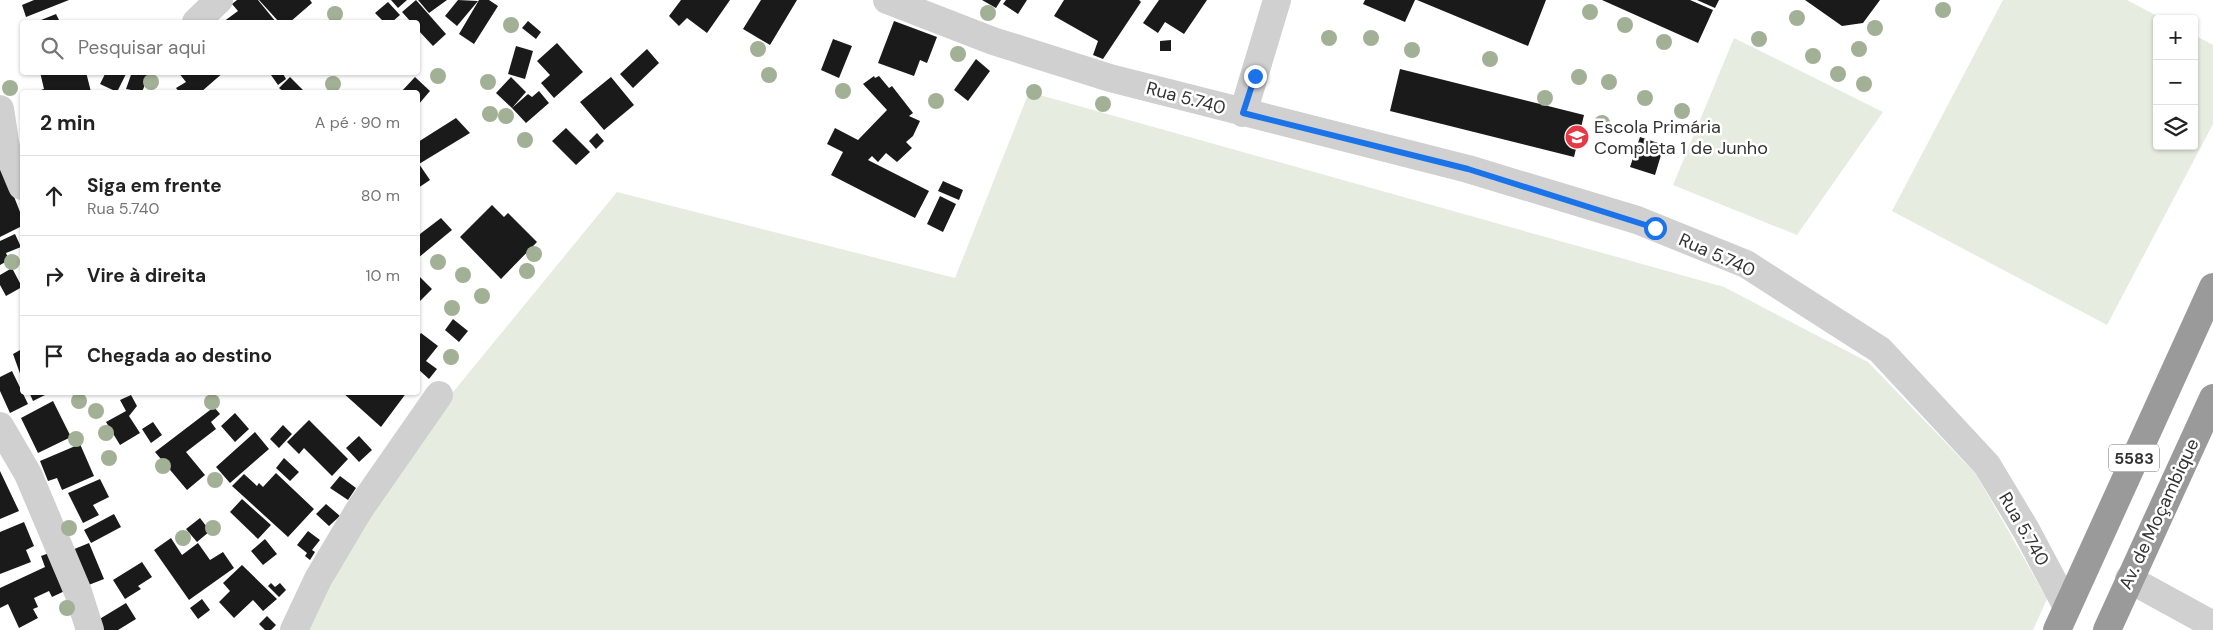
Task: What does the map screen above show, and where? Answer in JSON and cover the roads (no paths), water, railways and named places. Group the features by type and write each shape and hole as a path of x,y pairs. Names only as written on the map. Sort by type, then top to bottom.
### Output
{"highway":[{"name":"5583","path":"2062,618 2213,287"},
{"name":"Av. de Moçambique","path":"2107,630 2213,398"}],"street":[{"path":"198,20 219,0"},
{"name":"Rua 5.740","path":"887,0 993,41 1110,78 1468,169 1637,220 1746,264 1880,350 1987,465 2026,530 2062,618"},
{"path":"1243,113 1277,0"},
{"path":"0,110 6,148 20,181"},
{"path":"294,630 318,579 359,510 439,395"},
{"path":"0,426 28,474 78,592 90,630"},
{"path":"2129,579 2213,624"}],"place":[{"name":"Escola Primária Completa 1 de Junho","path":"1577,137"}]}
